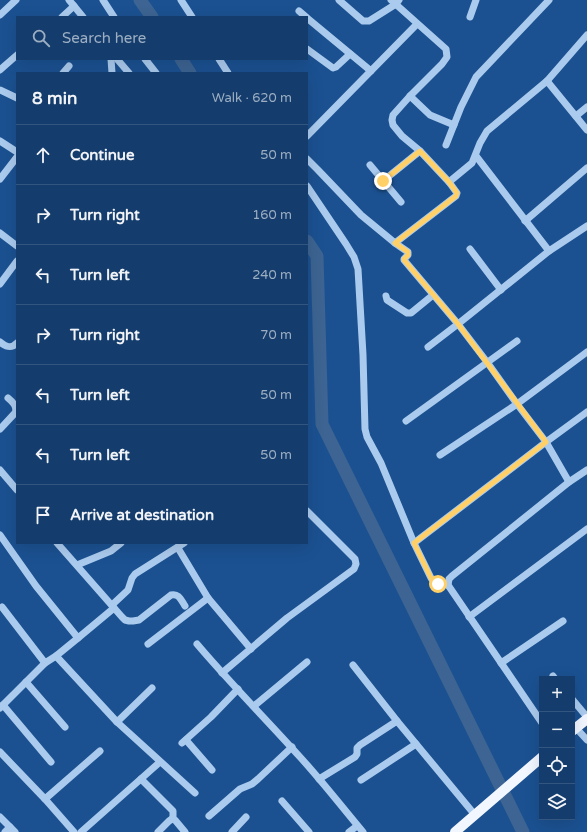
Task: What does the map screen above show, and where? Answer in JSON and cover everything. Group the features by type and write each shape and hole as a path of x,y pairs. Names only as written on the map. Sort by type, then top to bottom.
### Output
{"main road":[{"path":"575,729 587,718"},
{"path":"456,832 539,760"}],"street":[{"path":"0,15 16,0"},
{"path":"69,0 82,16"},
{"path":"103,0 113,16"},
{"path":"181,0 191,16"},
{"path":"339,0 363,21 369,21 395,2 417,24 446,49 447,56 442,64 393,115 392,120 393,125 402,136 420,151 449,182 457,193 456,196 395,243"},
{"path":"470,17 476,0"},
{"path":"446,145 461,107 476,77 549,0"},
{"path":"63,16 74,6"},
{"path":"299,11 306,16"},
{"path":"308,18 371,71"},
{"path":"308,135 417,24"},
{"path":"449,182 472,163 480,143 487,131 547,81 587,35"},
{"path":"308,50 333,68 350,54"},
{"path":"0,70 16,56"},
{"path":"111,60 112,72"},
{"path":"118,60 128,72"},
{"path":"146,60 155,72"},
{"path":"220,60 227,72"},
{"path":"64,72 69,66"},
{"path":"547,81 587,130"},
{"path":"0,90 16,98"},
{"path":"410,96 430,115 454,125"},
{"path":"576,116 587,107"},
{"path":"0,141 16,151"},
{"path":"383,181 420,151"},
{"path":"476,156 549,252"},
{"path":"0,177 16,158"},
{"path":"308,160 361,215 408,252 408,255 404,260 458,324 487,362 546,442 569,482"},
{"path":"370,165 401,202"},
{"path":"525,221 587,168"},
{"path":"308,187 354,257 358,269 363,355 365,429 381,463 414,543 433,581 438,584 448,585"},
{"path":"428,347 549,252 587,226"},
{"path":"0,233 16,245"},
{"path":"470,249 501,290"},
{"path":"0,284 16,262"},
{"path":"386,296 387,300 407,313 410,313 433,295"},
{"path":"406,421 517,341"},
{"path":"0,342 9,347 16,344"},
{"path":"440,455 517,404 587,352"},
{"path":"0,430 16,410 16,407 8,398"},
{"path":"414,543 587,412"},
{"path":"0,470 16,488"},
{"path":"539,719 448,585 449,579 569,482 587,470"},
{"path":"222,673 287,618 354,569 356,564 355,559 308,512"},
{"path":"469,617 587,529"},
{"path":"0,535 36,586 78,638"},
{"path":"58,544 125,620 139,620 171,594 177,595 185,606"},
{"path":"77,566 111,551 120,544"},
{"path":"51,762 2,707 45,663 78,638 113,606 128,590 135,574 183,544"},
{"path":"178,548 208,598 251,649"},
{"path":"148,644 208,598"},
{"path":"2,607 45,663"},
{"path":"501,663 563,621"},
{"path":"197,644 222,673 292,747 363,832"},
{"path":"56,656 118,722 195,793"},
{"path":"254,706 307,662"},
{"path":"353,665 475,815"},
{"path":"26,682 65,727"},
{"path":"118,722 152,688"},
{"path":"212,770 184,741 211,717 238,689"},
{"path":"575,703 587,718"},
{"path":"319,779 355,757 357,748 360,745 397,721"},
{"path":"575,731 587,740"},
{"path":"361,780 416,744"},
{"path":"209,816 240,789 252,784 292,747"},
{"path":"45,799 100,751"},
{"path":"0,752 74,832"},
{"path":"82,832 160,762"},
{"path":"141,779 173,811 172,819 158,832"},
{"path":"282,801 309,832"},
{"path":"0,817 10,830"},
{"path":"232,832 246,817"},
{"path":"172,819 185,832"},
{"path":"349,832 357,826"}],"waterway":[{"path":"140,0 151,16"},
{"path":"182,60 189,72"},
{"path":"308,242 317,256 322,424 523,832"}],"route":[{"path":"383,181 420,151 449,182 457,193 456,196 395,243 408,252 408,255 404,260 458,324 546,442 414,543 431,578 438,584"}]}
